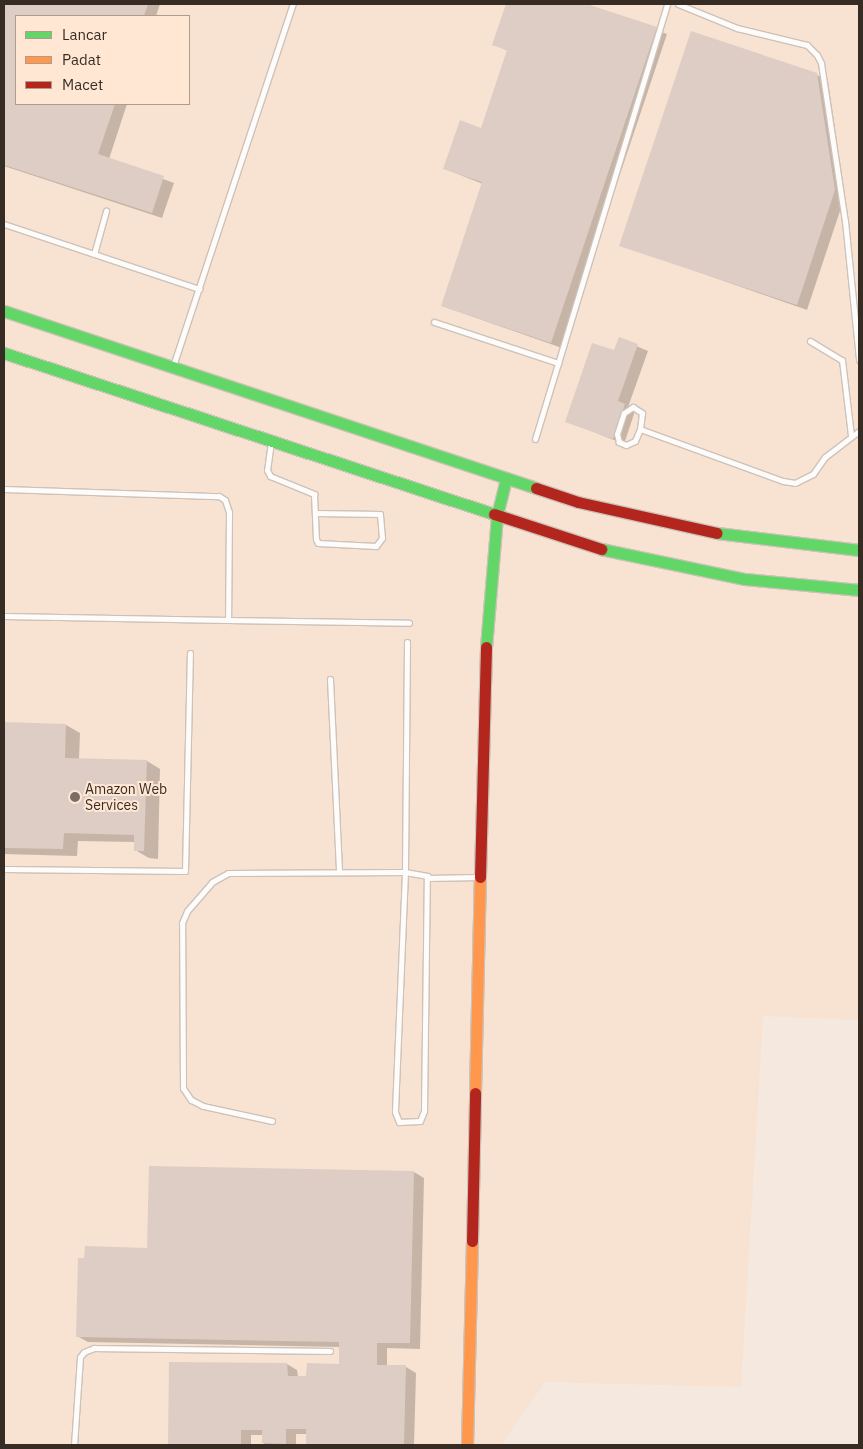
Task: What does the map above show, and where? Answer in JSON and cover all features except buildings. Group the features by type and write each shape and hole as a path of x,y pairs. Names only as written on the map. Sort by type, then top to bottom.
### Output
{"street":[{"path":"4,311 578,502 674,525 789,544 859,550"},
{"path":"4,353 612,553 655,563 745,579 859,590"},
{"path":"467,1445 486,635 497,515 506,479"}],"lane":[{"path":"173,367 292,4"},
{"path":"535,439 667,4"},
{"path":"678,4 737,28 807,45 817,55 821,63 845,221 859,360"},
{"path":"94,254 106,211"},
{"path":"4,224 199,289"},
{"path":"434,322 558,363"},
{"path":"810,341 842,360 851,436"},
{"path":"630,406 642,413 640,429 631,444 626,445 617,439 624,413 630,406"},
{"path":"640,429 783,481 795,482 813,474 825,457 859,431"},
{"path":"271,441 268,473 277,480 311,490 316,499 316,513 318,543 376,546 382,538 380,514 316,513"},
{"path":"4,490 218,496 225,500 230,512 228,620"},
{"path":"4,616 409,623"},
{"path":"407,642 405,872 395,1112 398,1122 420,1121 424,1111 428,876"},
{"path":"4,869 185,871 190,653"},
{"path":"330,679 339,872"},
{"path":"272,1121 203,1106 191,1100 183,1088 182,923 195,900 212,882 228,873 405,872 428,876 480,877"},
{"path":"74,1445 80,1357 94,1348 330,1351"}],"shaded area":[{"path":"4,4 859,4 859,1020 763,1016 741,1387 545,1382 501,1445 4,1445"}],"traffic: fast":[{"path":"4,311 536,488"},
{"path":"4,353 494,514"},
{"path":"486,647 497,515 506,479"},
{"path":"717,533 859,550"},
{"path":"601,549 745,579 859,590"}],"traffic: slow":[{"path":"475,1093 480,877"},
{"path":"467,1445 472,1241"}],"traffic: jam":[{"path":"536,488 578,502 717,533"},
{"path":"494,514 601,549"},
{"path":"480,877 486,647"},
{"path":"472,1241 475,1093"}],"place":[{"name":"Amazon Web Services","path":"75,797"}]}
